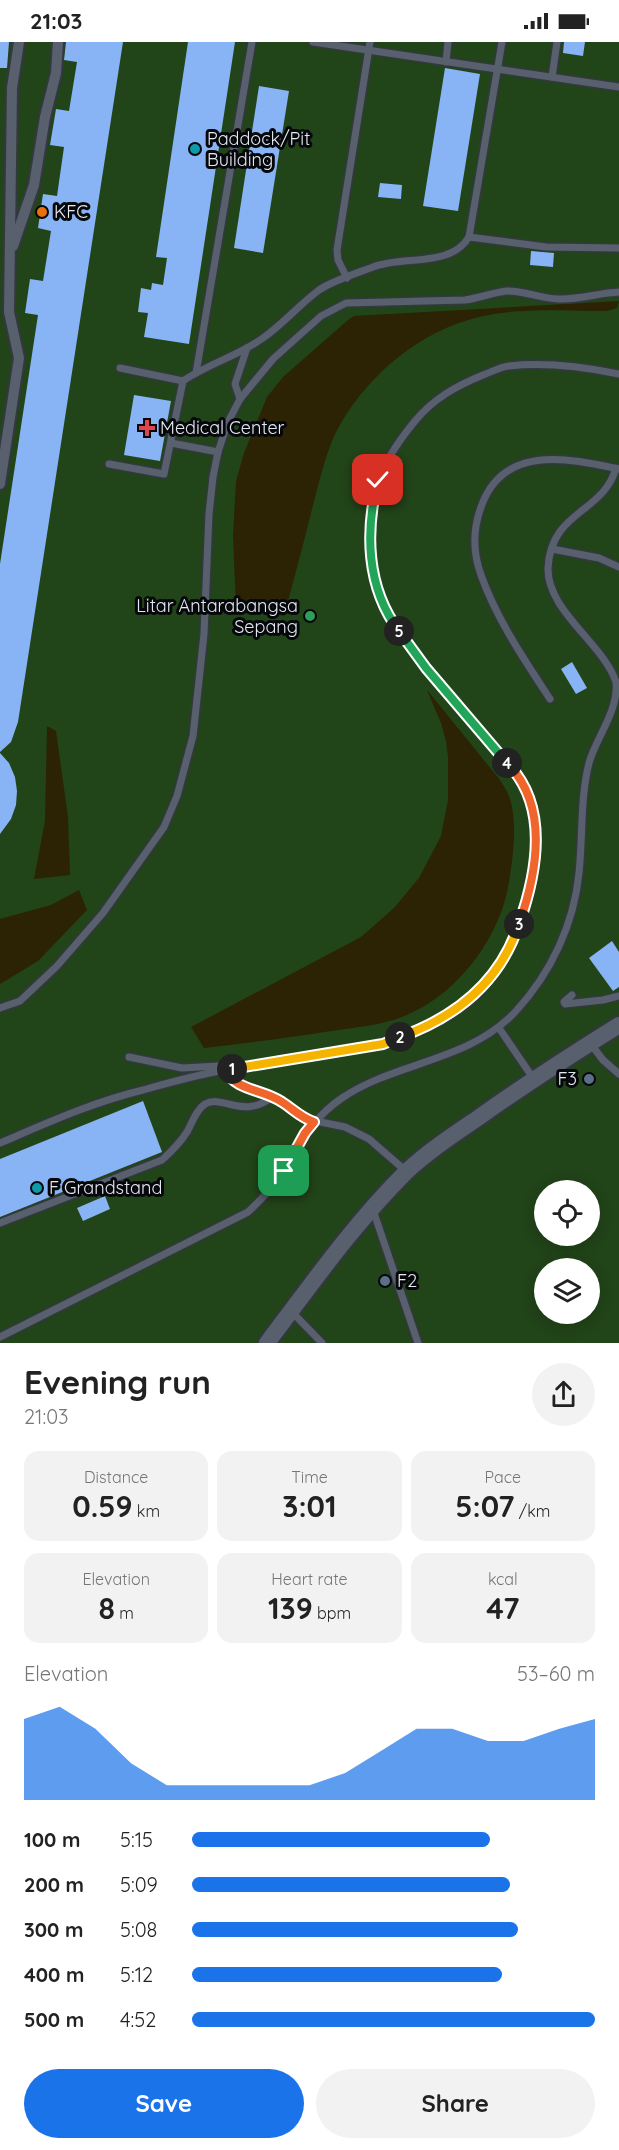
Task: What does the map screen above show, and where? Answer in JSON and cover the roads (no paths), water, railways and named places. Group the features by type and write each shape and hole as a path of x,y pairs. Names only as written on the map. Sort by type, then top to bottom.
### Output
{"street":[{"path":"0,484 19,358 9,312 12,87 19,42"},
{"path":"10,255 34,185 45,117 56,73 54,43"},
{"path":"267,1343 372,1208 407,1172 448,1138 533,1078 619,1025"}],"lane":[{"path":"196,373 252,42"},
{"path":"313,42 619,87"},
{"path":"347,278 338,260 337,250 370,42"},
{"path":"446,62 448,42"},
{"path":"120,368 183,381 264,338 321,289 376,265 456,252 470,237 502,42"},
{"path":"552,77 557,42"},
{"path":"470,237 546,247 619,248"},
{"path":"0,1008 20,1001 57,966 103,913 164,827 177,796 193,736 204,634 209,514 218,452 228,422 240,399 273,359 321,316 346,303 465,300 508,291 557,300 619,292"},
{"path":"240,399 235,384 248,348"},
{"path":"0,1143 97,1103 140,1090 225,1070 383,1044 424,1029 451,1013 482,988 508,950 524,911 536,861 535,820 527,788 516,772 498,754 426,668 383,606 373,573 369,528 372,505 378,480 388,457 424,409 441,395 506,366 554,366 619,374"},
{"path":"109,464 164,474 183,381"},
{"path":"171,443 218,452"},
{"path":"0,1337 248,1212 272,1187 314,1122 339,1100 370,1081 459,1051 499,1028 533,991 552,961 571,914 579,873 582,806 589,764 616,700 617,691 612,674 563,609 551,587 548,568 554,540 565,524 599,497 609,485 617,468 570,460 530,461 516,465 504,472 494,483 485,496 478,515 475,546 480,573 503,626 550,699"},
{"path":"552,549 582,554 619,567"},
{"path":"572,995 564,1002 565,1004 619,996"},
{"path":"499,1028 533,1078"},
{"path":"590,1043 603,1060 619,1074"},
{"path":"129,1058 182,1068 219,1066 225,1070 230,1079 272,1097 306,1119 345,1127 369,1139 407,1172"},
{"path":"0,1222 162,1160 179,1143 197,1113 208,1102 245,1108 265,1103 272,1097"},
{"path":"372,1208 418,1343"},
{"path":"291,1311 322,1343"}],"place":[{"name":"Paddock/Pit Building","path":"195,149"},
{"name":"KFC","path":"42,212"},
{"name":"Medical Center","path":"147,428"},
{"name":"Litar Antarabangsa Sepang","path":"310,616"},
{"name":"F3","path":"589,1079"},
{"name":"F Grandstand","path":"37,1188"},
{"name":"F2","path":"385,1281"}]}
